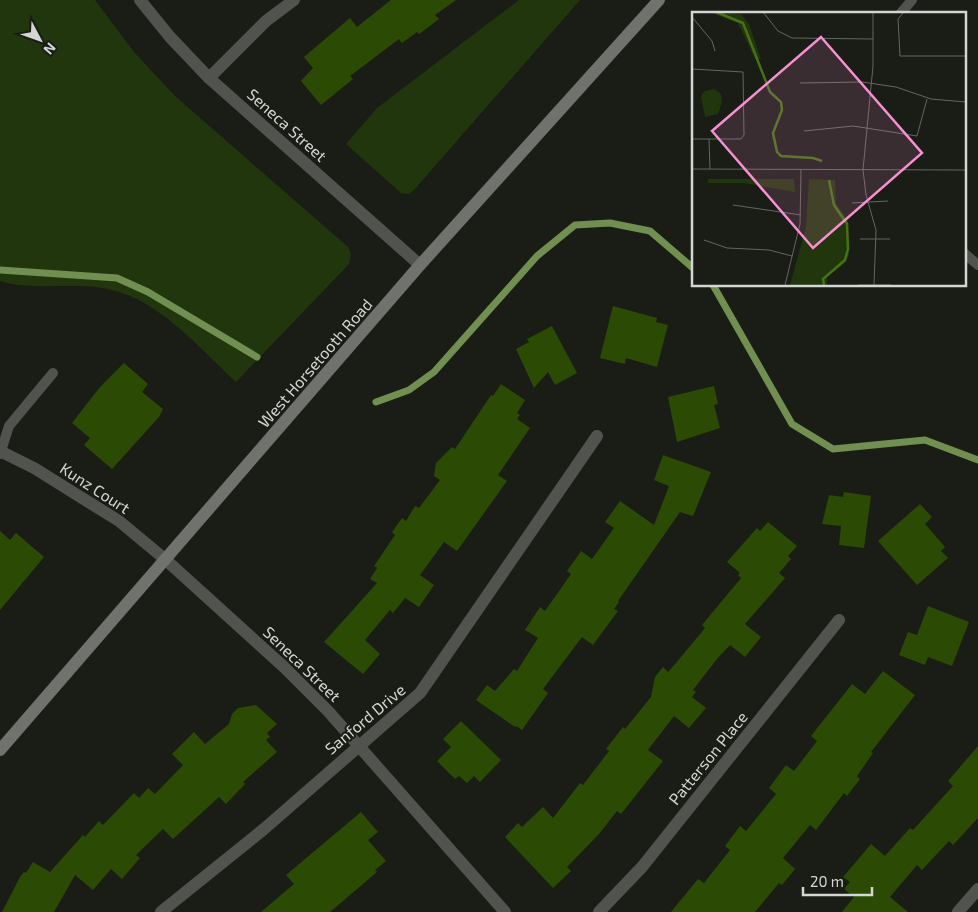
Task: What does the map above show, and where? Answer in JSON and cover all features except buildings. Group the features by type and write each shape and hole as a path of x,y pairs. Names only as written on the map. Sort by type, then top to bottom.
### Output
{"main road":[{"name":"West Horsetooth Road","path":"0,750 420,265 659,0"}],"street":[{"name":"Seneca Street","path":"140,0 170,37 209,78 420,265"},
{"path":"209,78 266,21 294,0"},
{"name":"Sanford Drive","path":"161,912 264,829 357,746 397,715 420,694 597,436"},
{"name":"Kunz Court","path":"1,452 34,468 119,521 166,560"},
{"name":"Seneca Street","path":"166,560 284,667 328,711 505,912"},
{"name":"Patterson Place","path":"599,912 642,867 839,620"},
{"path":"958,912 978,889"}],"lane":[{"path":"902,12 912,0"},
{"path":"966,255 978,265"},
{"path":"1,452 9,426 53,373"}],"green space":[{"path":"0,0 95,0 134,52 175,96 348,247 351,254 349,264 236,382 172,322 137,299 117,291 96,287 35,286 0,281"},
{"path":"519,0 580,0 414,190 409,194 401,193 346,144 377,108"}],"waterway":[{"path":"376,402 409,390 434,372 537,256 575,225 610,223 650,231 692,267"},
{"path":"0,270 117,278 148,292 257,357"},
{"path":"714,286 792,424 833,449 925,440 978,460"}]}
